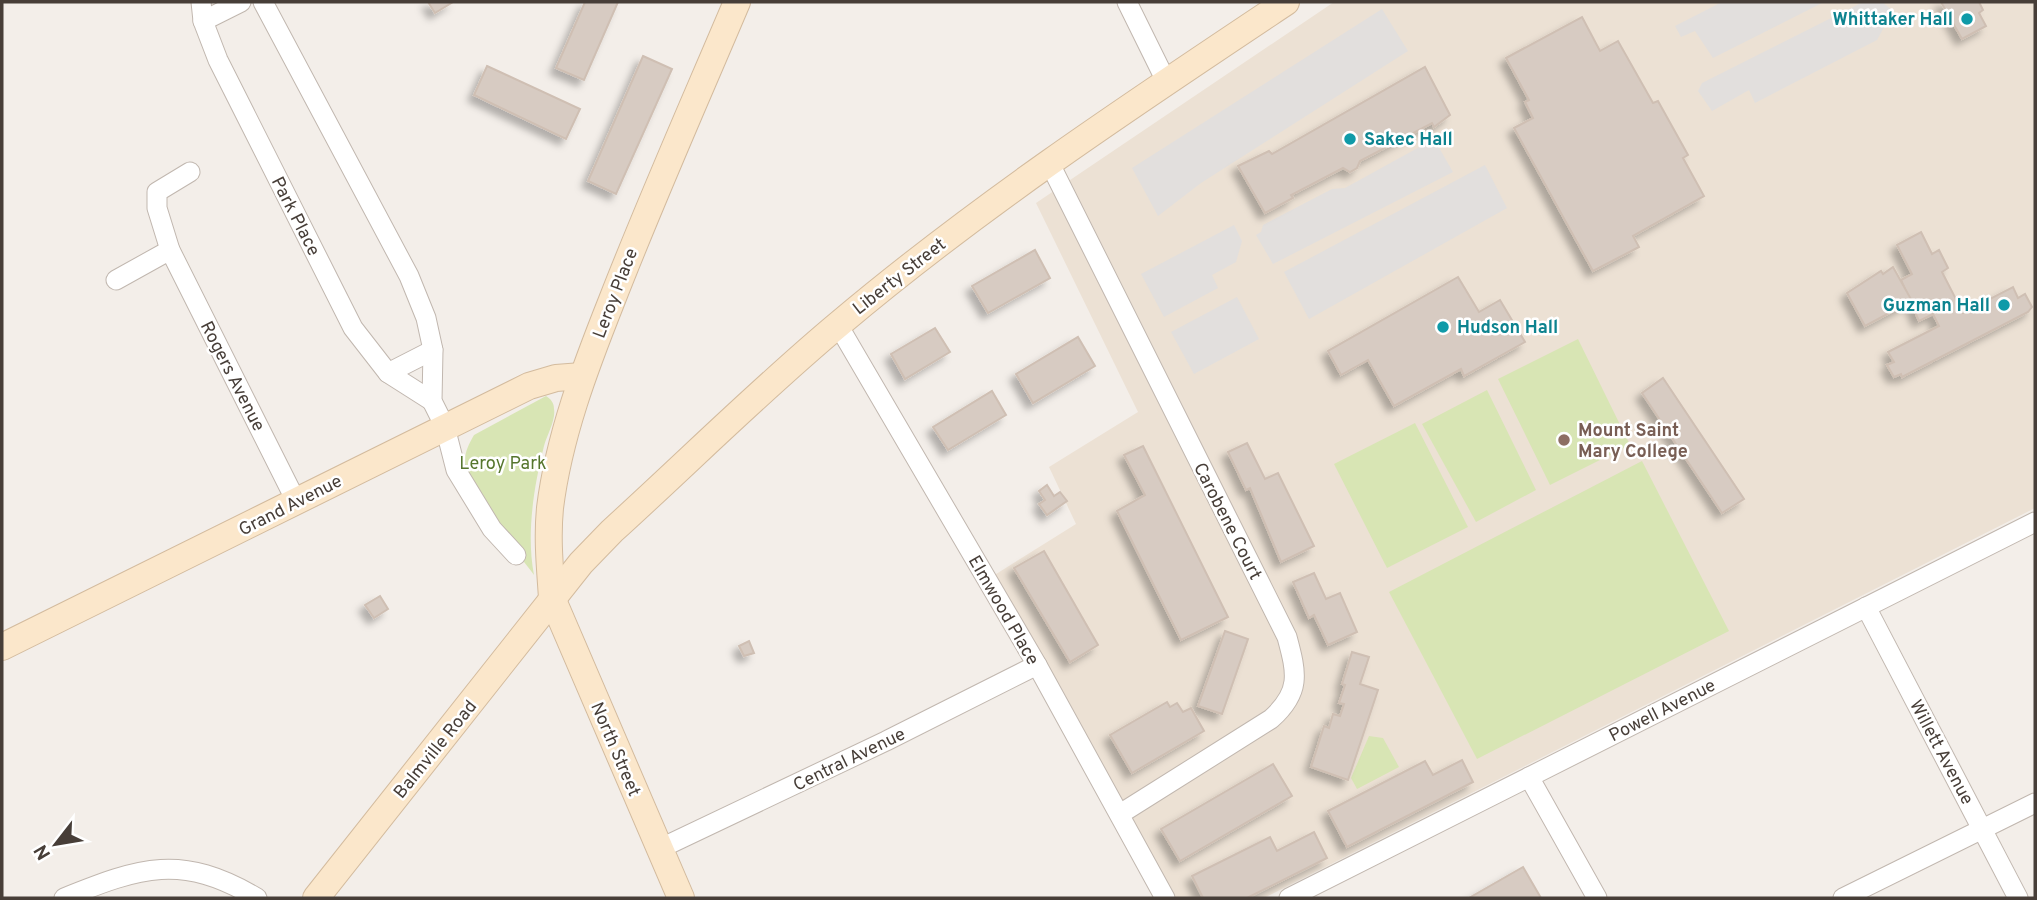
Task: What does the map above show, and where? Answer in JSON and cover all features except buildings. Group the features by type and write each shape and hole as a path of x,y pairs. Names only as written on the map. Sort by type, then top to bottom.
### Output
{"street":[{"path":"202,11 242,2"},
{"path":"263,2 410,276 426,317 433,351 432,401 445,427 456,470 492,528 516,555"},
{"name":"Leroy Place","path":"552,598 548,553 550,509 561,446 582,376 632,248 737,2"},
{"path":"1127,2 1166,82"},
{"name":"Liberty Street","path":"552,598 581,562 612,531 838,324 1049,162 1286,2"},
{"name":"Park Place","path":"202,11 218,60 352,328 388,373 432,401"},
{"name":"Carobene Court","path":"1049,162 1287,636 1296,668 1294,691 1283,708 1271,719 1120,814"},
{"name":"Rogers Avenue","path":"190,172 157,192 157,208 170,250 296,501"},
{"path":"116,280 170,250"},
{"name":"Elmwood Place","path":"838,324 1037,665 1165,898"},
{"path":"388,373 433,351"},
{"name":"Grand Avenue","path":"2,647 530,386 556,378 582,376"},
{"name":"Powell Avenue","path":"1289,898 2035,522"},
{"name":"North Street","path":"552,598 681,898"},
{"name":"Balmville Road","path":"316,898 552,598"},
{"name":"Willett Avenue","path":"1866,607 2018,898"},
{"name":"Central Avenue","path":"659,849 886,741 1037,665"},
{"path":"1529,777 1597,898"},
{"path":"1843,898 2035,803"},
{"path":"64,898 130,874 177,868 227,881 257,898"}],"shaded area":[{"name":"Mount Saint Mary College","path":"1334,2 2035,2 2035,508 1264,898 1173,898 993,576 1076,524 1049,467 1138,412 1036,203"},
{"path":"1722,2 1824,2 1713,58 1695,31 1681,37 1675,26"},
{"path":"1863,2 1882,2 1893,11 1877,40 1755,103 1749,90 1712,111 1698,91 1702,83"},
{"path":"1382,9 1408,51 1201,183 1158,216 1132,168"},
{"path":"1434,139 1453,172 1273,264 1256,235 1261,232 1263,225 1332,189 1345,188"},
{"path":"1485,165 1507,208 1309,319 1284,272"},
{"path":"1234,225 1242,241 1236,262 1212,275 1218,288 1164,317 1141,274"},
{"path":"1237,297 1259,339 1194,374 1171,332"}],"green space":[{"path":"1578,339 1630,445 1550,485 1498,379"},
{"path":"1487,390 1536,490 1476,522 1422,424"},
{"name":"Leroy Park","path":"546,396 553,403 554,413 540,461 532,510 534,575 482,503 467,473 465,457 474,435"},
{"path":"1415,423 1468,527 1387,568 1334,464"},
{"path":"1642,461 1729,631 1477,759 1389,592"},
{"path":"1369,736 1383,738 1399,767 1357,789 1351,778"}],"place":[{"name":"Whittaker Hall","path":"1967,19"},
{"name":"Sakec Hall","path":"1350,139"},
{"name":"Guzman Hall","path":"2004,305"},
{"name":"Hudson Hall","path":"1443,327"},
{"name":"Mount Saint Mary College","path":"1564,440"}]}
